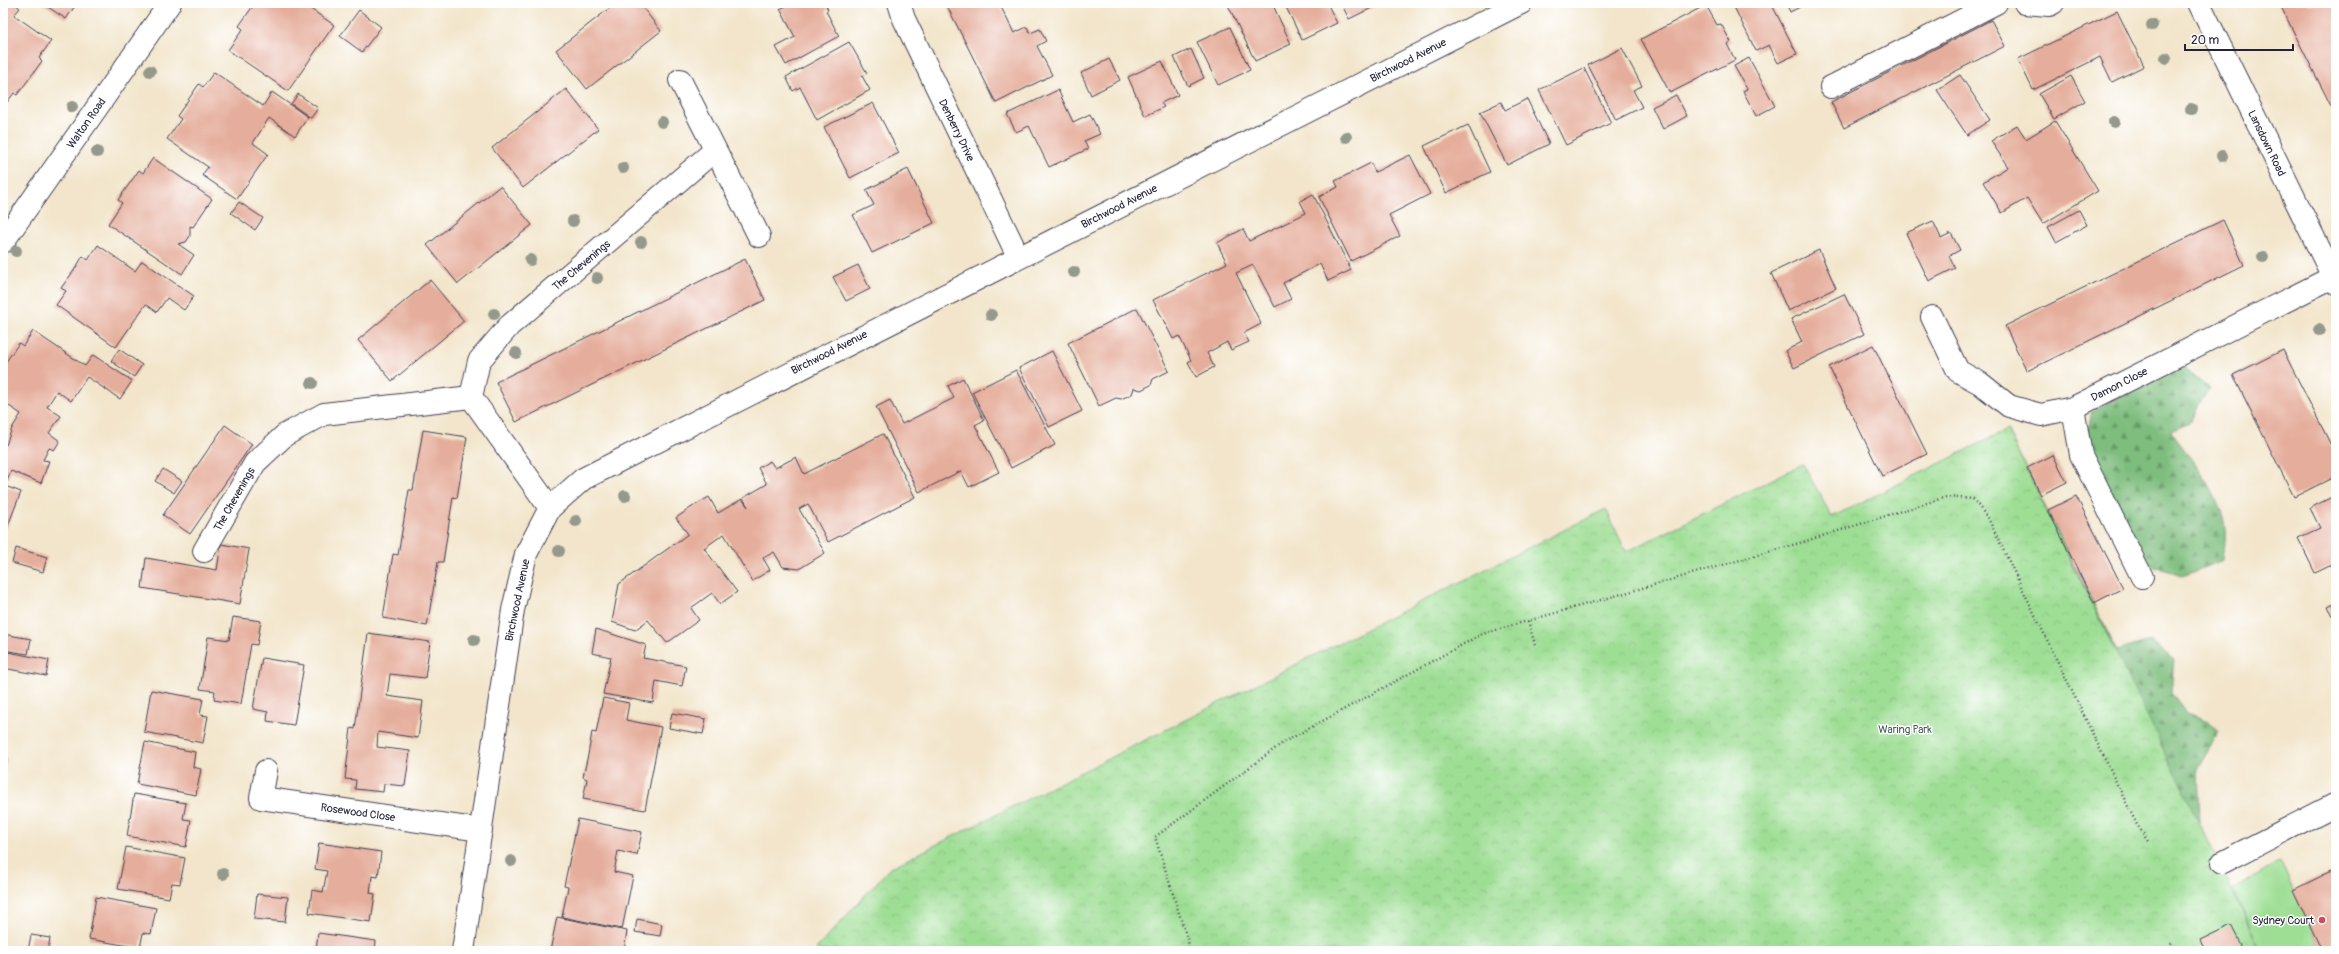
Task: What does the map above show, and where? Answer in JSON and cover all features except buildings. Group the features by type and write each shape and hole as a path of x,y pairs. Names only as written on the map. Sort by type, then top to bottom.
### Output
{"street":[{"name":"Walton Road","path":"3,242 170,3"},
{"name":"Denberry Drive","path":"900,3 904,19 1018,256"},
{"name":"Birchwood Avenue","path":"463,951 513,610 526,554 550,508 583,479 1018,256 1522,3"},
{"path":"1831,87 1996,3"},
{"path":"2026,3 2049,5 2053,3"},
{"name":"Lansdown Road","path":"2199,3 2335,280"},
{"path":"680,80 759,236"},
{"name":"The Chevenings","path":"204,550 255,463 285,435 324,414 471,397 480,361 509,326 715,150"},
{"name":"Damon Close","path":"1932,317 1958,371 1980,383 2009,406 2041,415 2073,408 2335,280"},
{"path":"471,397 550,508"},
{"path":"2073,408 2081,455 2142,577"},
{"name":"Rosewood Close","path":"266,771 261,798 481,830"},
{"path":"2223,862 2336,804"}],"path":[{"path":"1191,951 1155,837 1284,742 1482,634 1803,542 1946,496 1973,499 1988,518 2136,823 2149,843"},
{"path":"1528,621 1536,648"},
{"path":"2171,943 2175,951"}],"green space":[{"path":"2183,366 2209,388 2189,423 2172,431 2202,475 2215,498 2224,523 2225,537 2223,560 2182,576 2151,565 2122,522 2086,436 2091,412"},
{"path":"2007,430 2117,651 2150,641 2174,660 2171,693 2185,712 2209,721 2219,732 2198,768 2200,823 2179,832 1990,438"},
{"name":"Waring Park","path":"2007,430 2262,951 823,951 816,949 890,868 1606,509 1626,552 1803,464 1832,517"},
{"path":"2280,861 2322,951 2262,951 2233,889"}],"place":[{"name":"Sydney Court","path":"2322,920"}]}
